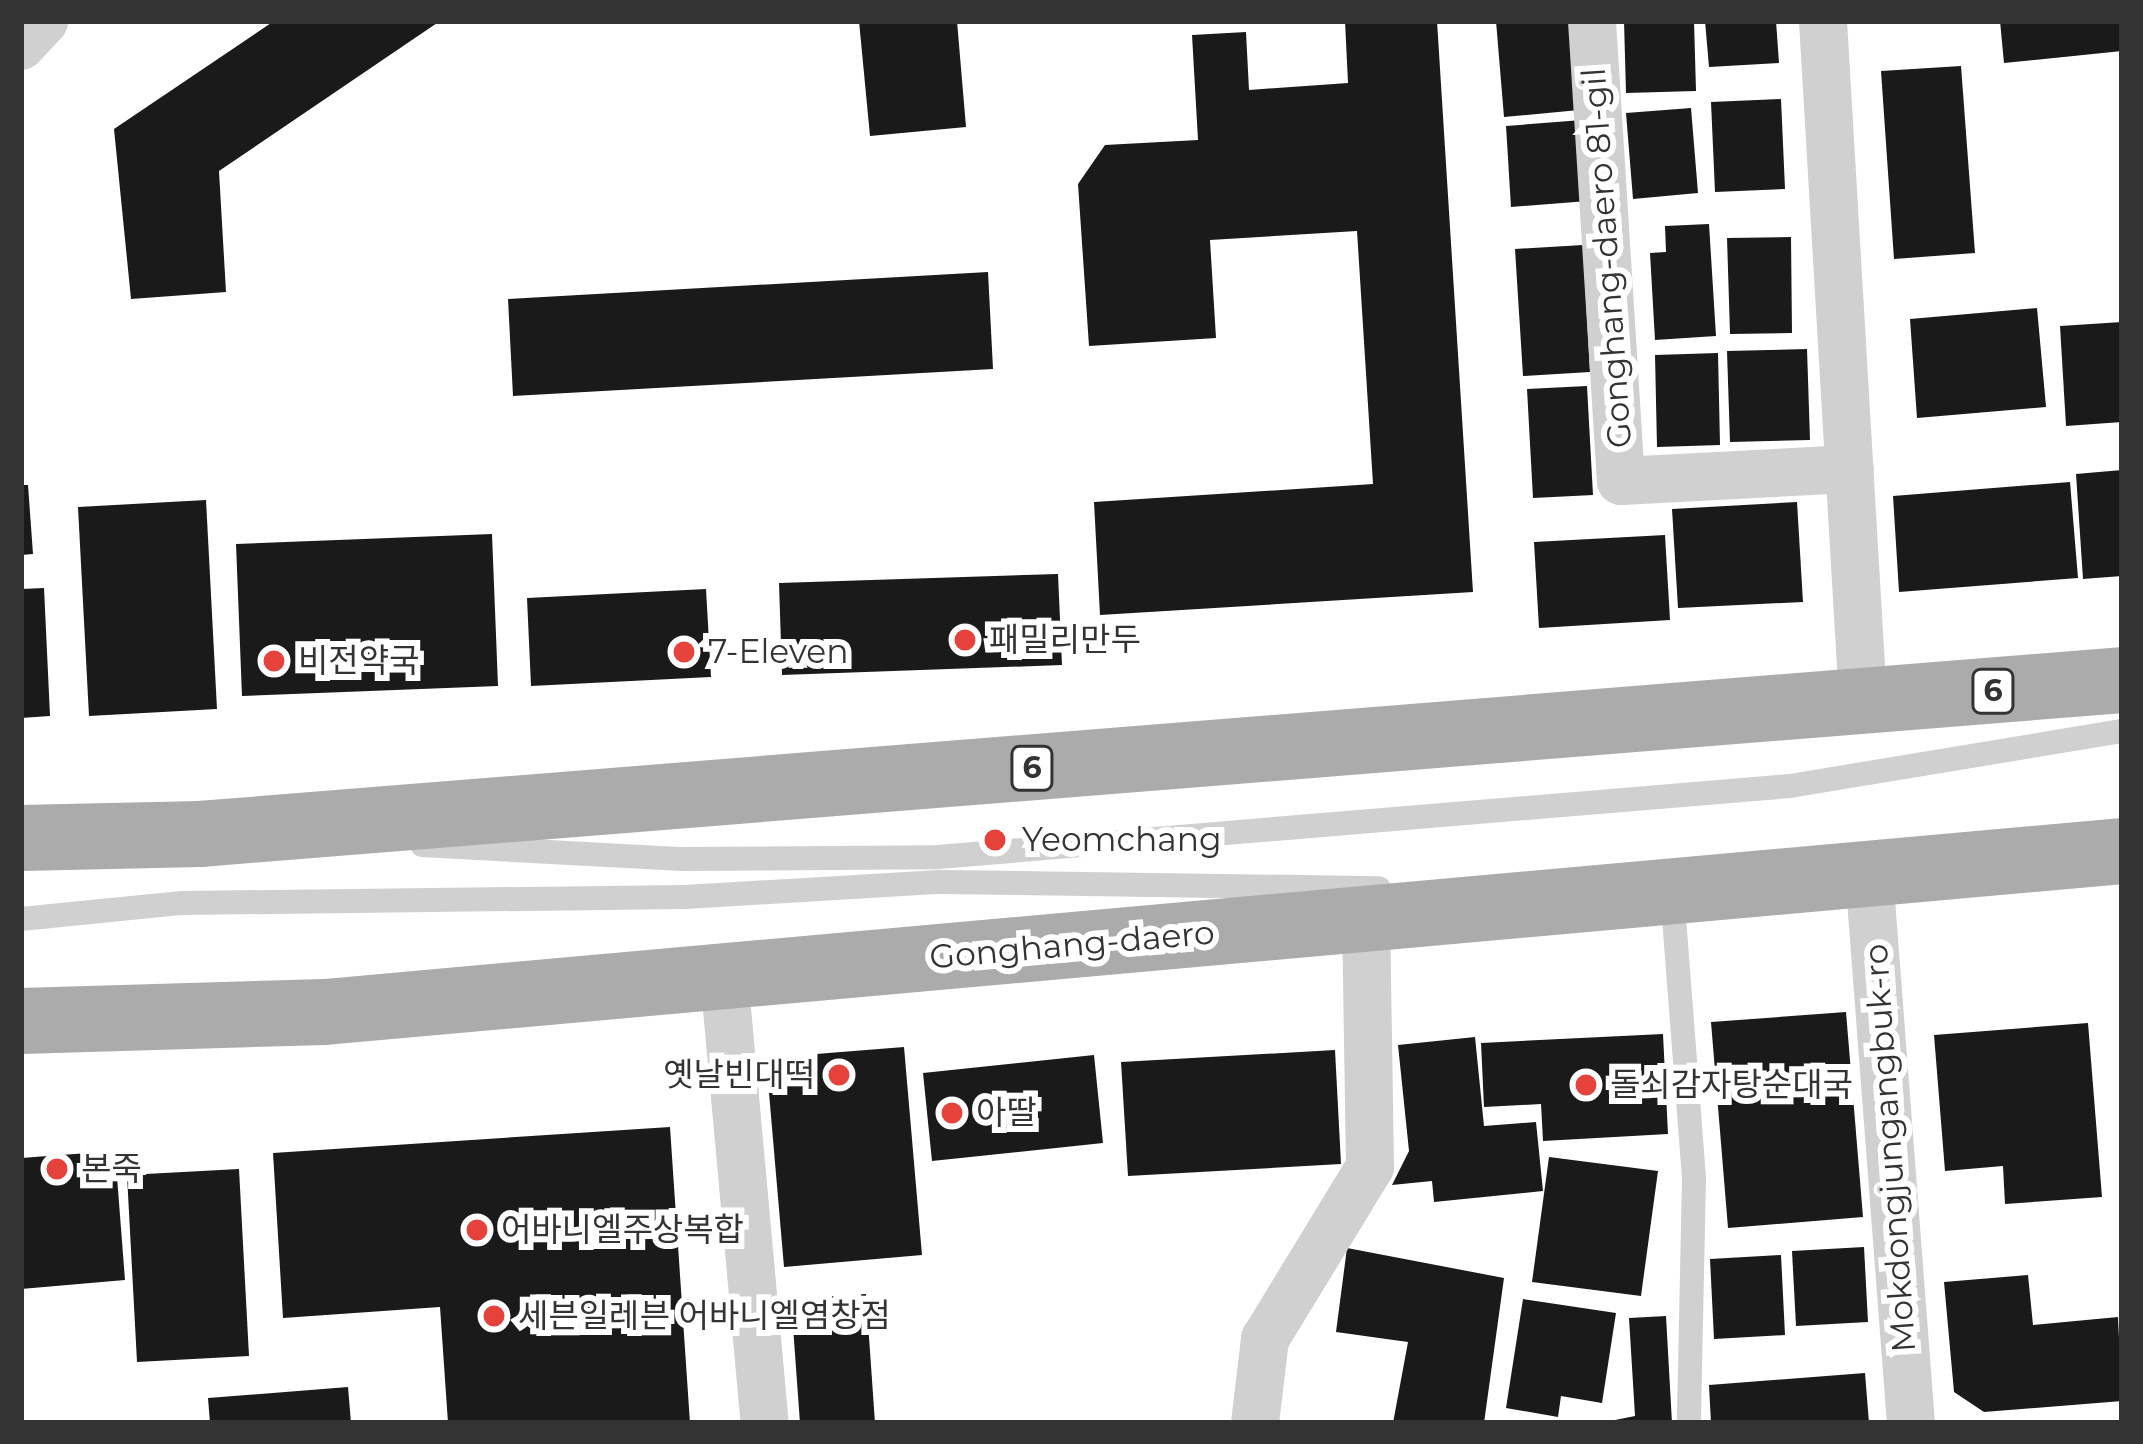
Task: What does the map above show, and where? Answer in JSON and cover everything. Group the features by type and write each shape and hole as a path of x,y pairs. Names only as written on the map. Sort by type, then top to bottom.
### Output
{"main road":[{"name":"6","path":"21,838 200,834 2122,680"},
{"name":"Gonghang-daero","path":"21,1021 325,1012 2122,851"}],"street":[{"path":"21,46 44,21"},
{"name":"Gonghang-daero 81-gil","path":"1592,21 1621,482 1850,469"},
{"path":"1823,21 1863,701"},
{"name":"Mokdongjungangbuk-ro","path":"1869,874 1911,1423"},
{"path":"1255,1423 1265,1339 1370,1167 1366,919"},
{"path":"724,976 765,1423"}],"lane":[{"path":"200,834 683,859 938,857 1790,786 2122,731"},
{"path":"21,919 182,903 685,897 940,882 1672,891 1694,1178 1689,1423"}],"building":[{"path":"274,21 440,21 219,171 226,292 131,299 114,129"},
{"path":"859,21 957,21 966,127 870,136"},
{"path":"1345,21 1437,21 1473,592 1100,615 1094,502 1373,484 1357,231 1210,240 1216,338 1089,346 1078,184 1105,145 1198,140 1192,35 1246,32 1249,90 1348,83"},
{"path":"1496,21 1571,21 1579,110 1504,117"},
{"path":"1624,21 1694,21 1696,91 1626,93"},
{"path":"1705,21 1776,21 1779,63 1709,67"},
{"path":"2000,21 2122,21 2122,51 2004,63"},
{"path":"1961,66 1975,253 1894,259 1881,71"},
{"path":"1781,99 1785,189 1715,192 1711,102"},
{"path":"1691,108 1698,193 1633,199 1626,113"},
{"path":"1582,120 1588,201 1511,207 1506,126"},
{"path":"1709,224 1716,336 1655,340 1650,253 1666,252 1665,226"},
{"path":"1791,237 1792,333 1730,334 1727,238"},
{"path":"1583,245 1590,372 1523,376 1515,249"},
{"path":"988,272 993,369 513,396 508,299"},
{"path":"2037,308 2046,407 1917,418 1910,319"},
{"path":"2122,322 2122,422 2066,426 2060,326"},
{"path":"1807,349 1810,440 1730,442 1727,351"},
{"path":"1718,353 1720,445 1657,447 1655,355"},
{"path":"1587,386 1593,495 1533,498 1527,389"},
{"path":"2122,470 2122,576 2083,579 2076,474"},
{"path":"2070,482 2078,578 1899,592 1893,496"},
{"path":"21,485 28,485 33,554 21,555"},
{"path":"206,500 217,709 89,716 78,507"},
{"path":"1797,502 1803,602 1678,608 1672,509"},
{"path":"492,534 498,686 242,696 236,544"},
{"path":"1665,535 1670,620 1539,628 1534,542"},
{"path":"1058,574 1062,665 782,675 779,583"},
{"path":"44,588 50,716 21,718 21,589"},
{"path":"706,589 711,677 531,686 527,598"},
{"path":"1846,1012 1863,1217 1728,1228 1711,1022"},
{"path":"2088,1023 2102,1197 2005,1204 2003,1166 1945,1171 1934,1035"},
{"path":"1663,1034 1668,1134 1543,1141 1541,1104 1484,1107 1481,1043"},
{"path":"1475,1037 1484,1126 1536,1122 1543,1191 1434,1202 1432,1181 1392,1185 1409,1151 1398,1045"},
{"path":"904,1047 922,1255 784,1267 766,1058"},
{"path":"1335,1050 1341,1164 1128,1176 1121,1062"},
{"path":"1094,1055 1103,1143 932,1161 923,1073"},
{"name":"어바니엘주상복합","path":"670,1127 690,1423 448,1423 440,1307 283,1318 273,1153"},
{"path":"115,1151 125,1280 21,1289 21,1158"},
{"path":"1549,1157 1658,1171 1641,1296 1532,1282"},
{"path":"239,1169 249,1356 137,1362 127,1175"},
{"path":"1864,1247 1868,1322 1796,1326 1792,1251"},
{"path":"1347,1248 1504,1278 1484,1423 1393,1423 1408,1342 1336,1332"},
{"path":"1781,1255 1785,1335 1714,1339 1710,1259"},
{"path":"2028,1275 2033,1325 2118,1317 2122,1401 1984,1412 1954,1392 1944,1282"},
{"path":"866,1294 875,1423 800,1423 791,1299"},
{"path":"1523,1299 1616,1313 1602,1403 1561,1396 1558,1417 1506,1408"},
{"path":"1666,1316 1672,1423 1600,1423 1635,1416 1629,1318"},
{"path":"1865,1373 1869,1423 1711,1423 1709,1385"},
{"path":"348,1387 351,1423 210,1423 208,1398"}],"place":[{"name":"패밀리만두","path":"965,640"},
{"name":"7-Eleven","path":"684,652"},
{"name":"비전약국","path":"274,661"},
{"name":"Yeomchang","path":"995,840"},
{"name":"옛날빈대떡","path":"839,1075"},
{"name":"돌쇠감자탕순대국","path":"1586,1085"},
{"name":"아딸","path":"952,1113"},
{"name":"본죽","path":"57,1169"},
{"name":"어바니엘주상복합","path":"477,1230"},
{"name":"세븐일레븐 어바니엘염창점","path":"494,1316"}]}
